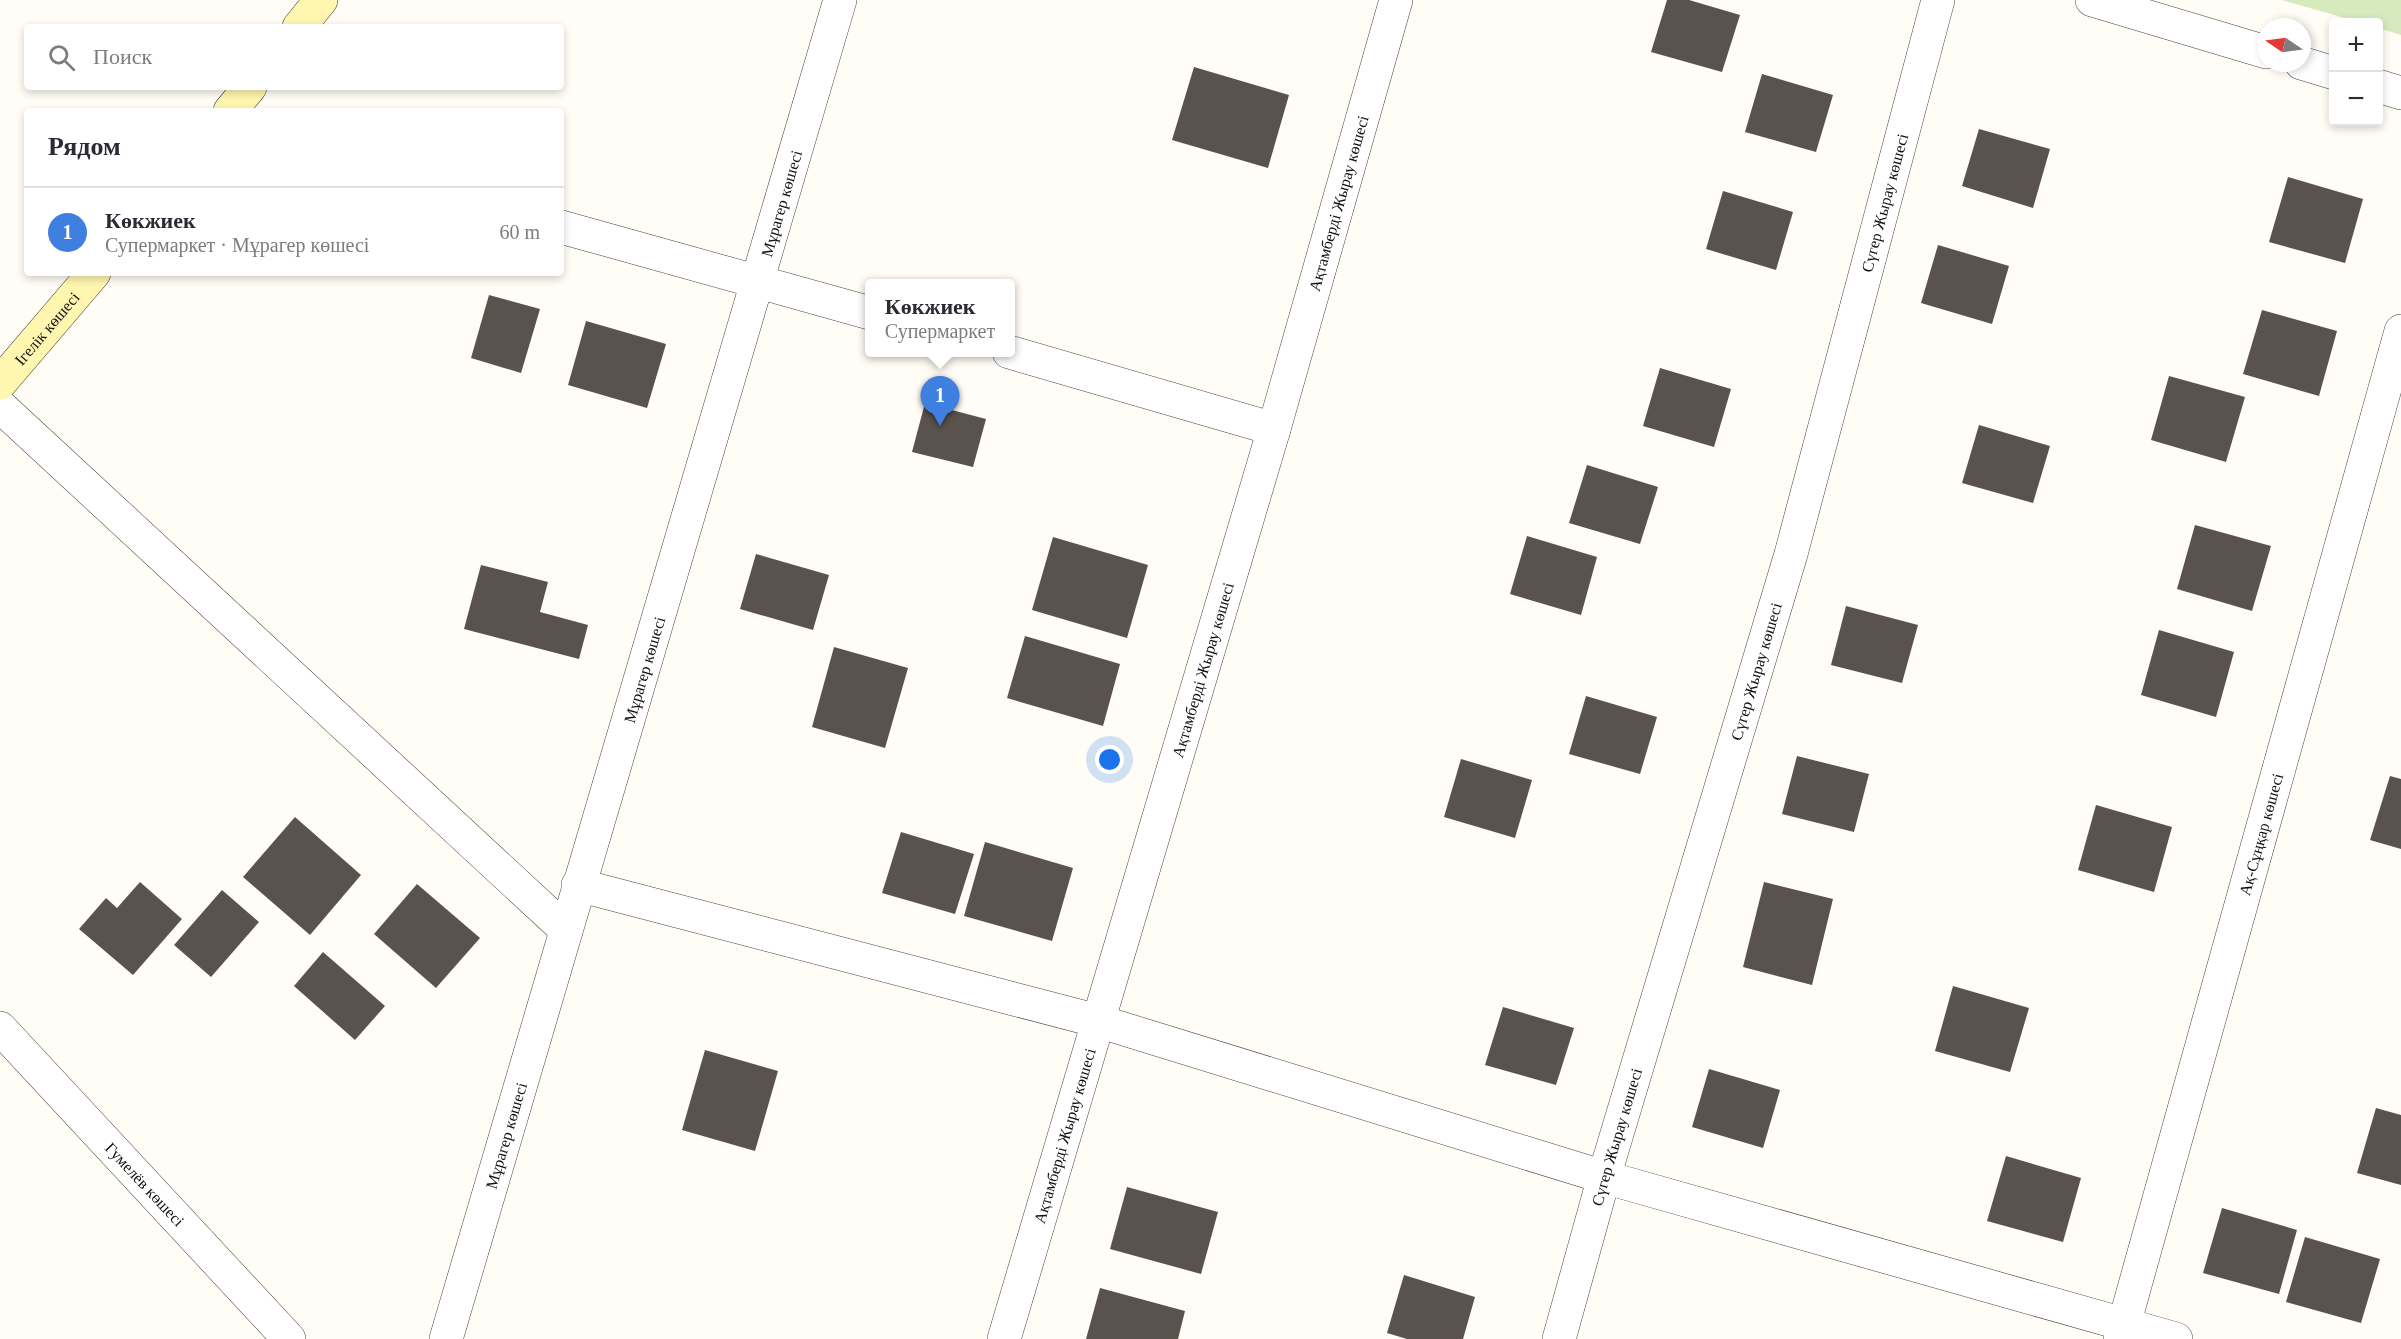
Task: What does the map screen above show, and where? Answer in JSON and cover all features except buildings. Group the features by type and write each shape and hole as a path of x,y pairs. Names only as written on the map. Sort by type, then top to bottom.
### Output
{"main road":[{"path":"301,24 321,0"},
{"path":"232,108 248,90"},
{"name":"Ігелік көшесі","path":"0,383 91,276"}],"street":[{"name":"Мұрагер көшесі","path":"446,1339 578,885 760,281 840,0"},
{"name":"Ақтамберді Жырау көшесі","path":"1004,1339 1274,429 1396,0"},
{"name":"Сүгер Жырау көшесі","path":"1559,1339 1604,1177 1791,554 1938,0"},
{"path":"2092,0 2257,49"},
{"path":"2311,66 2331,72"},
{"path":"2383,87 2401,93"},
{"path":"564,228 865,312"},
{"name":"Ақ-Сұңқар көшесі","path":"2122,1331 2401,331"},
{"path":"1015,354 1274,429"},
{"path":"0,406 566,930"},
{"path":"578,885 1098,1021 1604,1177 2122,1331 2176,1339"},
{"name":"Гумелёв көшесі","path":"0,1028 290,1339"}],"green space":[{"path":"2282,0 2401,0 2401,35 2383,29 2383,18 2345,18"}],"place":[{"name":"Көкжиек","path":"940,426"}]}
